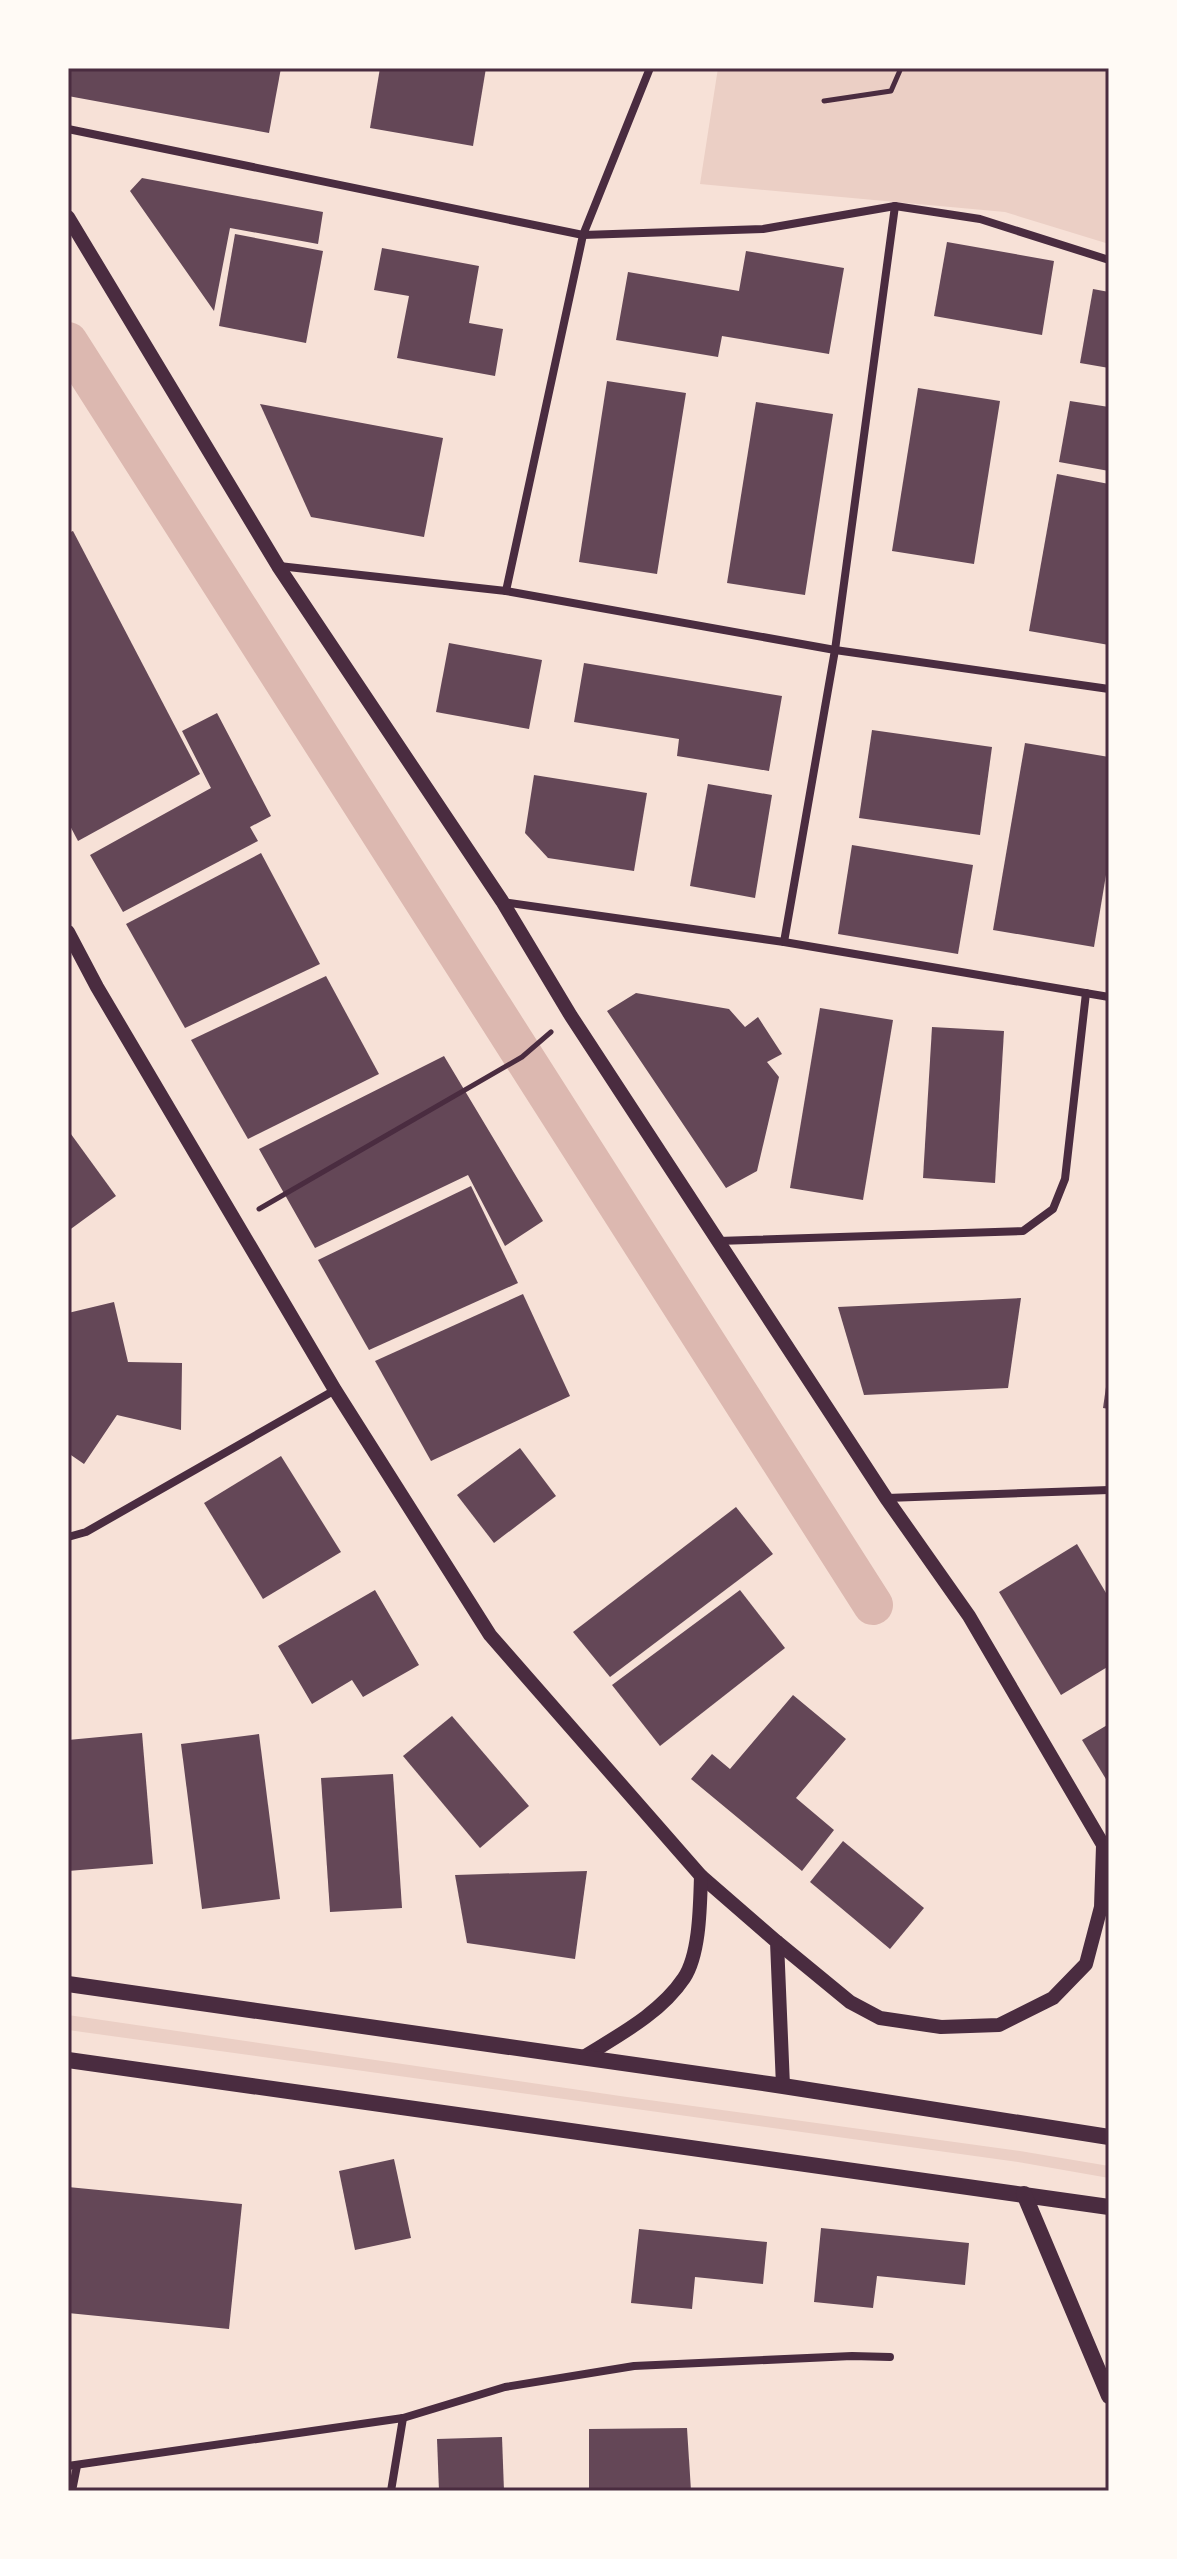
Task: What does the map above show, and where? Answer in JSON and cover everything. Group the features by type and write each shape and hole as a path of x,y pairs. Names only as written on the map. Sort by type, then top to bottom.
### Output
{"main road":[{"path":"68,1984 437,2035 1109,2137"},
{"path":"68,2060 1109,2207"},
{"path":"1024,2194 1109,2396"}],"street":[{"path":"506,591 583,235 650,68"},
{"path":"68,129 583,235 763,229 895,206 980,219 1109,260"},
{"path":"784,942 835,650 895,206"},
{"path":"68,217 278,566 502,901 571,1016 886,1498 969,1616 1106,1850 1101,1907 1086,1964 1053,1998 999,2025 941,2027 880,2018 850,2002 701,1876 490,1635 335,1390 97,987 68,932"},
{"path":"278,566 506,591 835,650 1109,689"},
{"path":"502,901 784,942 1109,997"},
{"path":"718,1241 1023,1231 1053,1209 1065,1179 1086,993"},
{"path":"68,1537 86,1532 335,1390"},
{"path":"886,1498 1109,1490"},
{"path":"582,2058 660,2005 685,1977 699,1930 701,1876"},
{"path":"777,1942 783,2086"},
{"path":"72,2491 72,2466 403,2418 505,2387 634,2366 890,2357"},
{"path":"391,2491 403,2418"}],"path":[{"path":"824,101 891,91 901,68"},
{"path":"236,1223 522,1057 571,1016"}],"shaded area":[{"path":"718,68 1109,68 1109,244 1005,212 700,184"},
{"path":"68,2015 1020,2151 1109,2166 1109,2178 1018,2162 68,2030"}],"building":[{"path":"68,68 281,68 269,133 68,96"},
{"path":"380,68 486,68 473,146 370,128"},
{"path":"142,178 323,212 318,244 230,228 214,311 130,191"},
{"path":"235,234 323,251 306,343 219,326"},
{"path":"947,242 1054,261 1042,335 934,316"},
{"path":"382,248 479,266 469,323 503,329 495,376 397,358 409,296 374,290"},
{"path":"746,251 844,268 829,354 722,336 718,357 616,340 628,272 739,291"},
{"path":"1093,289 1109,292 1109,368 1080,363"},
{"path":"607,381 686,393 657,574 579,562"},
{"path":"918,388 1000,401 974,564 892,551"},
{"path":"1070,401 1109,407 1109,471 1059,462"},
{"path":"756,402 833,414 805,595 727,583"},
{"path":"260,404 443,438 424,537 311,517"},
{"path":"1057,474 1109,484 1109,645 1029,631"},
{"path":"73,531 200,774 78,841 68,822 68,533"},
{"path":"449,643 542,660 529,729 436,712"},
{"path":"584,663 782,696 769,771 677,756 679,739 574,722"},
{"path":"217,713 271,816 250,827 258,841 123,912 90,855 211,788 182,731"},
{"path":"872,730 992,747 980,835 859,818"},
{"path":"1025,743 1109,757 1109,857 1094,947 993,930"},
{"path":"534,775 647,793 634,871 548,858 525,833"},
{"path":"708,784 772,795 755,898 690,886"},
{"path":"852,845 973,865 958,954 838,934"},
{"path":"261,853 320,964 185,1028 126,924"},
{"path":"326,976 379,1074 248,1139 191,1040"},
{"path":"636,993 729,1009 745,1027 758,1017 782,1054 767,1062 779,1077 757,1171 726,1188 607,1011"},
{"path":"820,1008 893,1020 863,1200 790,1188"},
{"path":"932,1027 1004,1031 995,1183 923,1178"},
{"path":"444,1056 543,1221 505,1246 468,1175 315,1248 259,1149"},
{"path":"68,1130 116,1196 68,1231"},
{"path":"471,1186 518,1283 369,1350 318,1260"},
{"path":"523,1294 570,1396 431,1461 375,1361"},
{"path":"1021,1298 1008,1388 864,1395 838,1307"},
{"path":"114,1302 128,1362 182,1363 181,1430 117,1415 84,1464 68,1453 68,1313"},
{"path":"1109,1380 1109,1409 1103,1408"},
{"path":"520,1448 556,1496 494,1543 457,1495"},
{"path":"281,1456 341,1552 263,1599 204,1503"},
{"path":"736,1507 773,1554 610,1677 573,1632"},
{"path":"1077,1544 1109,1598 1109,1666 1061,1695 999,1592"},
{"path":"375,1590 419,1665 363,1697 352,1680 312,1704 278,1646"},
{"path":"740,1590 785,1648 660,1746 612,1685"},
{"path":"793,1695 846,1739 796,1798 834,1830 802,1871 691,1779 712,1754 730,1769"},
{"path":"452,1716 529,1806 480,1848 403,1756"},
{"path":"1109,1724 1109,1784 1082,1740"},
{"path":"142,1733 153,1864 68,1871 68,1740"},
{"path":"259,1734 280,1899 202,1909 181,1744"},
{"path":"393,1774 402,1908 330,1912 321,1778"},
{"path":"843,1841 924,1908 890,1949 810,1882"},
{"path":"587,1871 575,1959 467,1943 455,1875"},
{"path":"394,2159 411,2238 355,2250 339,2171"},
{"path":"68,2187 242,2204 229,2329 68,2313"},
{"path":"821,2228 969,2243 965,2285 877,2276 873,2308 814,2302"},
{"path":"639,2229 767,2242 763,2284 695,2277 692,2309 631,2303"},
{"path":"687,2428 691,2491 589,2491 589,2429"},
{"path":"502,2437 504,2491 439,2491 437,2439"}],"waterway":[{"path":"68,342 873,1605"}]}
